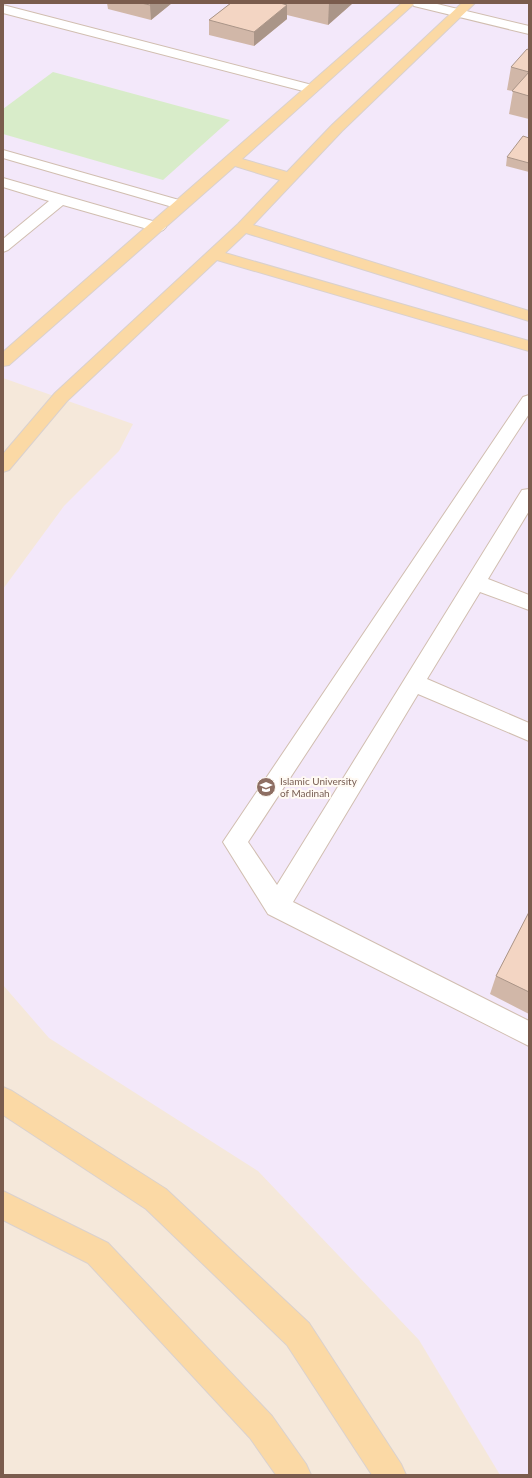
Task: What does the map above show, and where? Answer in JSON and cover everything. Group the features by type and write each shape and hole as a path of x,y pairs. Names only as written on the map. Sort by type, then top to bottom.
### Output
{"main road":[{"path":"3,361 158,226 231,160 286,115 311,89 409,3"},
{"path":"3,466 61,397 243,227 337,128 464,8"},
{"path":"231,160 290,178"},
{"path":"243,227 529,316"},
{"path":"213,254 529,346"},
{"path":"3,1100 156,1200 298,1334 390,1475"},
{"path":"3,1205 98,1253 261,1427 295,1475"}],"street":[{"path":"418,3 464,8 529,30"},
{"path":"3,9 311,89"},
{"path":"3,154 181,205"},
{"path":"3,182 60,200 158,226"},
{"path":"3,247 60,200"},
{"path":"529,401 235,842 277,906 529,1034"},
{"path":"277,906 529,495"},
{"path":"476,582 529,603"},
{"path":"414,683 529,732"}],"shaded area":[{"name":"Islamic University of Madinah","path":"3,3 529,3 529,1475 3,1475"},
{"name":"Islamic University of Madinah","path":"3,3 529,3 529,1475 500,1475 419,1340 258,1171 49,1038 3,985 3,589 64,506 119,451 133,424 3,378"}],"green space":[{"path":"53,72 230,120 163,180 3,134 3,109"}],"building":[{"path":"141,3 152,3 150,5"},
{"path":"231,3 280,3 287,5 254,32 209,20"},
{"path":"527,49 529,50 529,72 511,67"},
{"path":"529,72 529,96 512,91"},
{"path":"523,136 529,138 529,163 507,157"},
{"path":"529,912 529,992 496,976"}],"place":[{"name":"Islamic University of Madinah","path":"266,787"}]}
